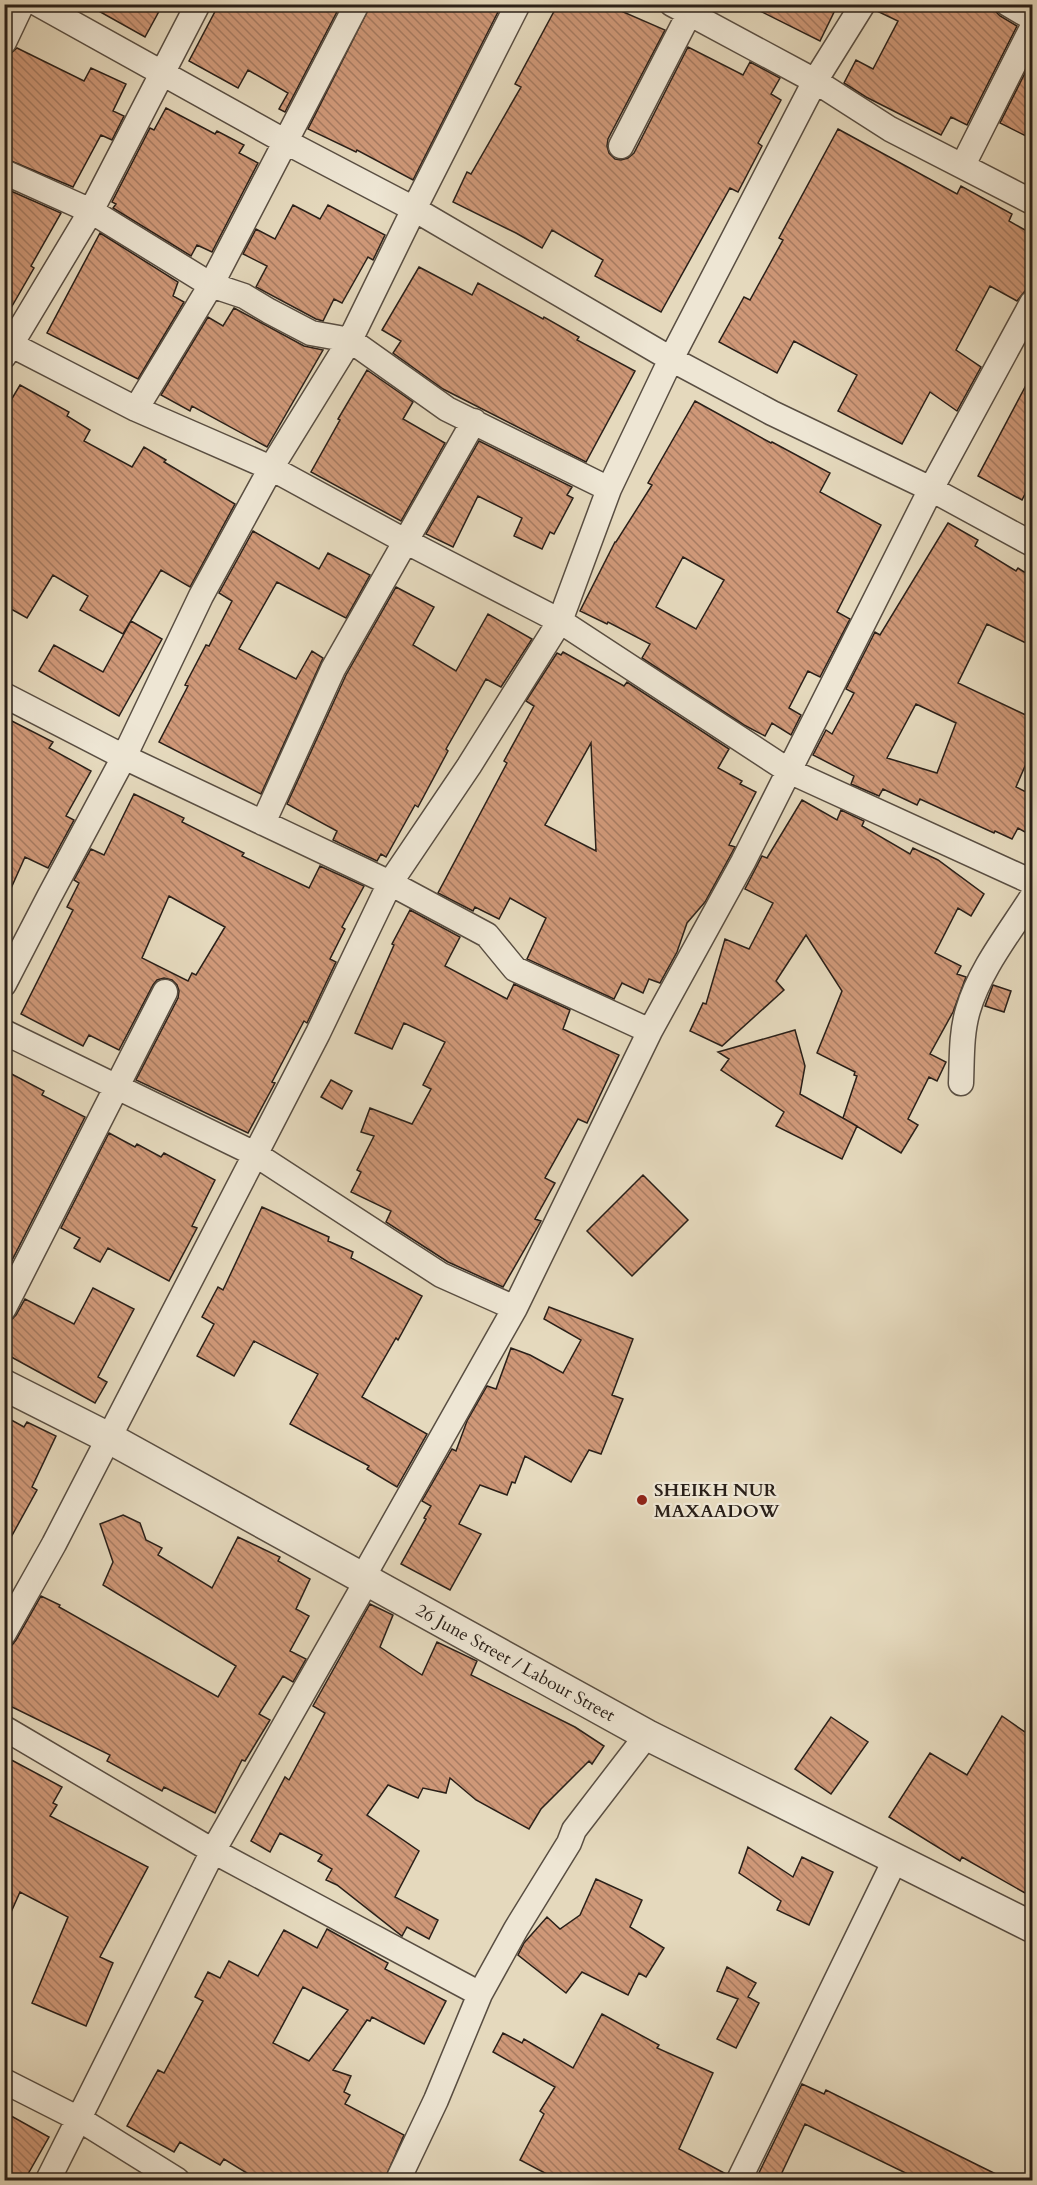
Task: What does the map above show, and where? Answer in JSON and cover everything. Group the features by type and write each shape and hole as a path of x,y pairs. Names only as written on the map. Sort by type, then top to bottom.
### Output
{"street":[{"path":"4,42 22,4"},
{"path":"38,4 286,142 414,209 670,359 772,412 931,489 1032,544"},
{"path":"198,4 91,211 7,347 136,409 271,468 405,541 560,621 789,771 1032,882"},
{"path":"136,409 211,285 357,4"},
{"path":"4,984 124,757 201,596 271,468 350,340 518,4"},
{"path":"4,1633 110,1438 318,1033 390,883 469,766 560,621 609,489 670,359 815,81 863,4"},
{"path":"1008,4 1032,18"},
{"path":"621,146 681,9 815,81 890,129 1032,202"},
{"path":"963,165 1032,28"},
{"path":"4,172 91,211 211,285 244,296 311,333 350,340 447,410 474,421 609,489"},
{"path":"48,2181 213,1851 364,1584 363,1577 515,1308 650,1031 743,862 931,489 1032,303"},
{"path":"263,823 333,669 474,421"},
{"path":"4,695 124,757 390,883 487,935 515,969 650,1031"},
{"path":"961,1083 962,1042 968,1009 985,971 1032,897"},
{"path":"4,1308 165,992"},
{"path":"4,1032 255,1154 441,1275 515,1308"},
{"name":"26 June Street / Labour Street","path":"4,1385 110,1438 647,1735 1032,1927"},
{"path":"4,1728 213,1851 480,1994"},
{"path":"398,2181 436,2100 480,1994 516,1929 569,1843 574,1830 647,1735"},
{"path":"740,2181 896,1858"},
{"path":"4,2081 79,2119 177,2181"}],"building":[{"path":"86,4 163,4 145,37"},
{"path":"219,4 341,4 285,112 279,109 288,93 248,70 238,88 189,61"},
{"path":"371,4 502,4 413,180 357,150 356,152 308,129"},
{"path":"558,4 605,4 665,30 608,139 609,153 615,159 628,158 634,153 688,47 743,75 750,62 780,78 771,94 781,100 758,143 762,146 738,192 730,188 661,312 595,276 603,260 552,230 542,248 453,202 467,172 471,174 521,87 515,84"},
{"path":"746,4 838,4 820,41"},
{"path":"877,4 994,4 995,11 1000,16 1017,26 967,125 951,117 941,135 866,97 844,83 856,60 873,69 898,21 875,10"},
{"path":"17,48 84,81 91,68 126,84 113,111 124,116 112,140 101,135 73,187 4,158 4,66 10,54"},
{"path":"1032,59 1032,139 1000,123"},
{"path":"166,108 215,134 217,131 244,145 239,153 258,163 212,252 197,245 191,256 113,208 116,204 112,202 150,128 154,130"},
{"path":"838,129 957,194 961,186 1012,214 1009,221 1032,234 1032,277 1025,291 1017,301 990,286 956,350 981,367 957,411 930,392 902,444 838,411 857,375 794,341 777,373 719,342 744,297 750,300 783,240 779,238"},
{"path":"4,188 61,213 31,266 34,268 4,320"},
{"path":"293,205 320,219 328,205 385,235 373,260 368,257 342,303 334,299 323,321 256,287 267,266 243,254 256,229 275,239"},
{"path":"100,233 178,282 173,296 184,302 138,379 47,333"},
{"path":"419,267 472,295 478,283 543,319 544,317 579,337 577,340 635,371 586,462 443,389 393,353 401,341 382,330"},
{"path":"234,308 304,346 323,350 267,447 192,406 190,411 161,395 208,317 223,326"},
{"path":"367,370 413,402 403,419 445,443 401,521 311,472 340,420 338,419"},
{"path":"1032,374 1032,480 1022,500 978,476"},
{"path":"20,385 69,412 67,416 90,430 84,441 132,467 144,447 166,460 164,462 235,504 190,587 161,570 123,634 80,610 88,596 53,575 27,618 4,605 4,412"},
{"path":"695,401 830,473 820,492 881,525 837,612 850,619 820,677 808,671 789,708 801,715 791,735 772,723 765,736 744,725 642,658 650,644 608,622 607,624 580,611 615,542 652,485 648,483","holes":["683,557 724,580 696,629 656,607"]},
{"path":"479,441 572,487 567,495 573,498 554,534 550,532 542,549 514,536 522,518 478,496 453,547 426,534"},
{"path":"948,523 978,540 975,546 1016,571 1018,568 1032,577 1032,646 987,624 958,683 1032,718 1032,750 1016,787 1032,795 1032,836 1018,828 1012,839 920,799 917,805 883,789 879,796 851,784 854,776 813,755 826,730 832,734 854,693 846,689 875,632 880,635","holes":["916,704 956,723 937,773 887,758"]},
{"path":"253,531 319,569 328,553 370,575 346,618 277,582 239,649 296,679 312,651 323,658 261,794 159,742 188,686 185,685 206,645 209,646 232,601 219,593"},
{"path":"396,587 434,607 413,645 456,671 488,614 532,639 501,687 486,679 446,749 448,751 418,807 415,805 386,857 381,854 377,861 333,840 337,831 287,804 346,675"},
{"path":"131,621 162,639 119,716 39,671 54,645 103,672"},
{"path":"563,652 624,686 627,682 729,749 718,768 742,781 740,784 756,792 729,845 735,847 705,902 687,923 677,952 660,983 649,979 643,993 622,983 614,999 527,959 546,918 510,898 499,919 475,907 473,911 438,893 507,763 504,761 534,706 526,701 557,653 561,655","holes":["591,743 596,851 545,825"]},
{"path":"4,717 53,742 49,748 91,771 66,816 74,820 48,868 25,857 4,904"},
{"path":"134,794 184,818 182,822 244,853 242,856 309,888 320,866 364,886 342,927 345,929 330,959 336,962 307,1023 304,1021 248,1133 136,1080 178,998 177,985 172,980 164,978 157,980 153,985 119,1050 89,1035 83,1046 21,1014 73,910 67,907 79,883 74,880 91,849 104,855","holes":["169,896 225,927 196,975 192,973 188,981 142,958"]},
{"path":"802,800 837,820 841,810 864,821 862,826 910,854 913,848 938,860 984,894 971,916 958,908 935,953 961,966 957,974 966,977 953,1012 930,1054 946,1062 937,1081 929,1077 908,1119 918,1125 901,1153 843,1118 857,1076 854,1075 855,1072 817,1053 842,991 806,935 776,981 784,990 722,1046 690,1031 703,1003 706,1004 725,939 749,949 773,903 745,889 762,856 767,858"},
{"path":"410,910 460,937 445,966 507,999 514,984 570,1010 563,1029 619,1055 587,1123 578,1119 545,1178 555,1183 535,1219 541,1221 503,1287 448,1262 386,1222 391,1211 351,1192 361,1172 357,1170 374,1136 361,1132 370,1108 412,1124 431,1089 423,1085 445,1042 404,1023 392,1049 355,1033 394,945 392,944"},
{"path":"993,985 1011,991 1004,1012 985,1006"},
{"path":"795,1030 805,1066 800,1094 857,1126 842,1159 776,1126 784,1112 721,1070 729,1059 718,1052"},
{"path":"4,1070 44,1091 42,1095 85,1117 4,1276"},
{"path":"331,1080 352,1091 342,1109 321,1097"},
{"path":"109,1133 135,1147 137,1144 161,1157 164,1153 215,1180 192,1226 197,1228 169,1281 108,1248 100,1262 74,1248 80,1238 61,1228"},
{"path":"643,1175 688,1220 632,1276 587,1231"},
{"path":"262,1207 329,1237 328,1241 353,1252 351,1258 422,1296 398,1340 396,1338 362,1397 427,1434 397,1487 367,1469 369,1466 290,1424 318,1374 254,1341 234,1376 197,1356 214,1324 202,1317 218,1287 223,1290"},
{"path":"93,1288 134,1309 98,1377 107,1382 95,1403 4,1353 4,1322 16,1315 25,1299 74,1324"},
{"path":"549,1307 633,1339 612,1395 623,1399 601,1454 589,1450 571,1482 525,1456 515,1483 512,1482 507,1495 480,1485 459,1524 481,1534 450,1590 401,1564 431,1506 422,1501 452,1449 456,1451 467,1421 487,1386 496,1389 511,1348 530,1355 563,1373 581,1340 544,1319"},
{"path":"4,1416 24,1427 27,1422 56,1436 32,1487 37,1490 4,1550"},
{"path":"123,1515 140,1523 146,1540 162,1548 158,1555 212,1588 238,1537 280,1557 278,1561 310,1579 296,1609 309,1616 290,1651 306,1659 293,1682 283,1676 259,1714 270,1720 245,1761 242,1760 215,1813 164,1787 162,1791 107,1761 110,1755 4,1703 4,1647 12,1645 16,1640 41,1596 218,1697 236,1666 103,1585 113,1562 100,1524"},
{"path":"370,1604 393,1615 380,1647 422,1675 437,1642 477,1661 471,1675 575,1727 604,1746 592,1764 589,1761 541,1809 529,1829 476,1800 450,1778 446,1793 423,1788 418,1798 388,1785 367,1815 419,1851 395,1897 438,1920 429,1939 407,1927 402,1936 337,1885 326,1880 332,1869 318,1861 322,1855 280,1833 270,1852 251,1841 285,1777 289,1780 325,1713 313,1706"},
{"path":"1002,1716 1032,1737 1032,1897 962,1857 960,1861 889,1817 930,1753 967,1775"},
{"path":"831,1717 868,1742 831,1794 795,1769"},
{"path":"4,1756 62,1787 53,1803 57,1805 50,1816 148,1867 100,1957 113,1963 86,2026 32,2003 68,1917 20,1892 4,1928"},
{"path":"748,1847 793,1877 802,1857 833,1872 809,1925 777,1910 781,1901 739,1873"},
{"path":"596,1879 642,1900 630,1927 664,1948 646,1977 639,1973 628,1995 582,1972 566,1993 518,1955 524,1943 547,1917 560,1929 580,1915"},
{"path":"327,1929 388,1963 385,1969 446,2001 424,2044 372,2017 370,2021 367,2020 333,2070 351,2076 344,2092 350,2095 345,2104 404,2135 384,2181 260,2181 224,2159 220,2165 180,2142 174,2152 127,2126 158,2070 164,2073 203,2001 195,1997 208,1972 220,1978 229,1961 258,1976 284,1930 317,1948","holes":["303,1987 348,2010 309,2061 273,2043"]},
{"path":"727,1967 756,1983 748,1997 759,2003 736,2048 717,2039 738,1999 717,1991"},
{"path":"602,2014 659,2045 657,2048 713,2073 679,2149 726,2174 725,2181 560,2181 520,2160 544,2114 540,2111 555,2087 493,2052 503,2033 522,2043 524,2039 573,2068"},
{"path":"802,2084 824,2094 826,2090 1010,2181 922,2181 805,2124 778,2181 755,2181"},
{"path":"4,2112 49,2137 24,2181 4,2181"}],"place":[{"name":"SHEIKH NUR MAXAADOW","path":"642,1500"}]}
